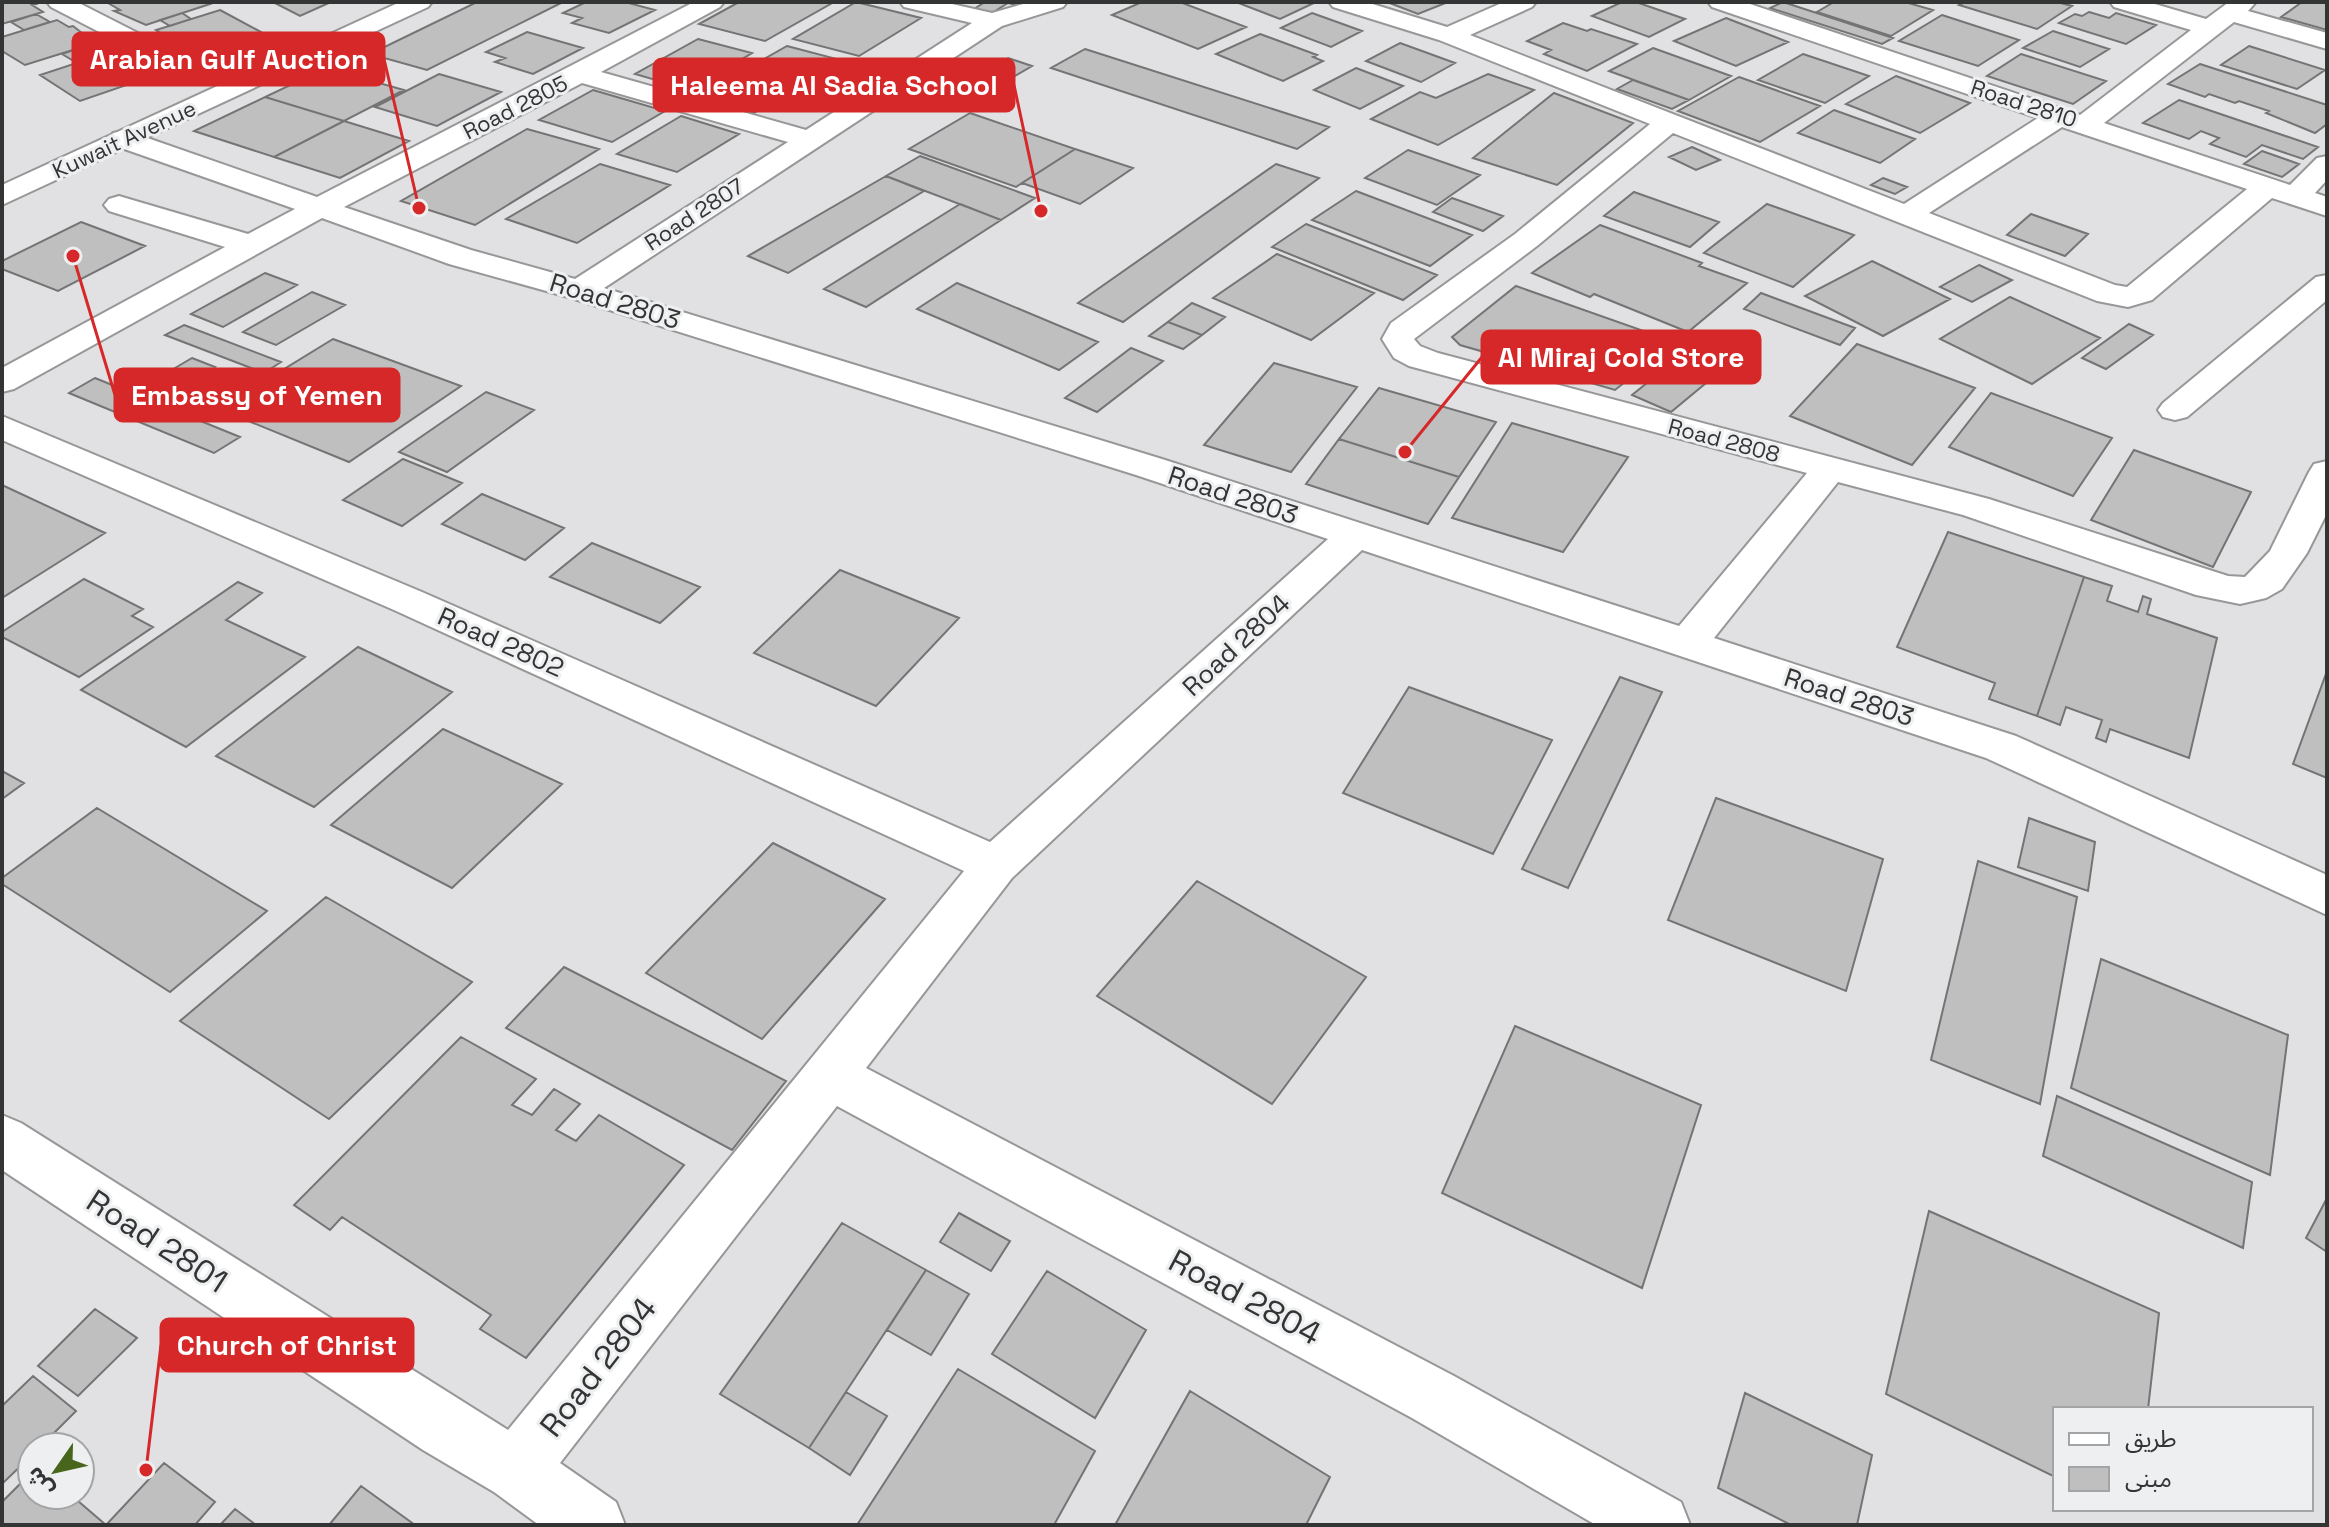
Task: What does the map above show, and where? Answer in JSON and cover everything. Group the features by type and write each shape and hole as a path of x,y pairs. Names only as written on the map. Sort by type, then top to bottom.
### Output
{"street":[{"path":"59,2 172,60"},
{"name":"Kuwait Avenue","path":"2,170 376,2"},
{"name":"Kuwait Avenue","path":"2,196 420,2"},
{"name":"Road 2805","path":"317,209 712,2"},
{"path":"912,2 993,21"},
{"name":"Road 2807","path":"579,290 993,21 1055,2"},
{"path":"1341,2 1448,35 2108,294 2128,297 2141,293 2267,187"},
{"path":"1448,35 1524,2"},
{"name":"Road 2810","path":"1720,2 2327,207"},
{"path":"2122,2 2228,14 2327,41"},
{"path":"1905,216 2073,120 2228,14"},
{"path":"579,74 810,140"},
{"name":"Road 2808","path":"1668,123 1526,240 1403,330 1398,339 1401,348 1426,360 1976,507 2210,586 2240,591 2260,587 2276,574 2327,472"},
{"name":"Road 2803","path":"123,139 460,257 579,290 1134,462 2001,747 2327,896"},
{"path":"2296,196 2327,164"},
{"path":"119,205 251,245"},
{"path":"2,382 317,209"},
{"path":"2175,410 2322,295"},
{"name":"Road 2802","path":"2,427 408,601 996,865"},
{"path":"1687,644 1831,467"},
{"name":"Road 2804","path":"516,1470 996,865 1355,535"},
{"name":"Road 2804","path":"829,1075 1433,1397 1658,1525"},
{"name":"Road 2801","path":"2,1140 445,1428 516,1470 593,1525"}],"building":[{"path":"2,2 33,2 36,4 32,5 43,12 2,24"},
{"path":"273,2 331,2 300,16"},
{"path":"477,2 563,2 427,70 370,54"},
{"path":"586,2 625,2 655,10 609,33 572,23 582,18 563,13"},
{"path":"739,2 834,2 765,41 699,24"},
{"path":"856,2 921,18 859,56 793,39"},
{"path":"985,2 1027,2 1017,5 1008,3 992,13 974,9"},
{"path":"1142,2 1180,2 1246,27 1198,49 1112,15"},
{"path":"1236,2 1316,2 1280,19"},
{"path":"1387,2 1448,2 1418,14"},
{"path":"1622,2 1636,2 1685,19 1649,37 1592,16"},
{"path":"1783,2 1893,38 1882,44 1770,8"},
{"path":"1834,2 1905,2 1933,10 1891,36 1817,12"},
{"path":"1965,2 2057,2 2072,6 2037,29 1959,5"},
{"path":"2302,2 2327,2 2327,30 2281,17"},
{"path":"108,3 210,4 146,25 114,11 120,10"},
{"path":"220,10 261,32 196,54 165,39 169,38 156,30"},
{"path":"2089,12 2109,18 2116,13 2156,25 2126,44 2059,23 2075,14 2082,16"},
{"path":"182,13 191,19 170,26 160,20"},
{"path":"1312,13 1362,31 1331,47 1281,28"},
{"path":"36,14 50,22 24,30 11,22"},
{"path":"1942,15 2019,40 1978,66 1899,41"},
{"path":"1726,18 1788,42 1736,66 1674,41"},
{"path":"57,20 73,26 95,43 25,65 2,51 2,37"},
{"path":"1563,23 1637,44 1587,71 1544,54 1551,50 1527,41"},
{"path":"2053,31 2109,49 2080,67 2023,48"},
{"path":"527,32 583,48 533,74 495,62 505,58 486,52"},
{"path":"1260,34 1317,55 1313,57 1323,61 1283,81 1216,54"},
{"path":"698,39 752,53 690,90 635,74"},
{"path":"1400,43 1455,63 1421,82 1366,61"},
{"path":"88,45 103,54 77,63 62,54"},
{"path":"787,46 833,58 815,69 823,71 803,83 748,68"},
{"path":"2249,46 2325,70 2297,89 2221,65"},
{"path":"1653,48 1731,76 1689,100 1609,71"},
{"path":"1085,49 1329,127 1297,149 1051,68"},
{"path":"110,52 123,60 127,59 150,77 80,101 40,75"},
{"path":"1803,54 1869,76 1825,103 1758,80"},
{"path":"2021,54 2106,81 2073,104 1987,76"},
{"path":"1008,58 1032,66 1008,80 983,72"},
{"path":"2200,64 2327,105 2327,124 2315,133 2266,113 2269,111 2239,101 2235,103 2209,94 2205,97 2168,84"},
{"path":"326,68 404,90 344,121 265,97"},
{"path":"1356,68 1403,86 1360,109 1314,90"},
{"path":"439,74 501,92 437,126 375,107"},
{"path":"740,74 787,87 768,98 776,100 754,113 699,97"},
{"path":"1488,74 1534,90 1438,145 1371,119 1420,92 1436,98"},
{"path":"1896,76 1970,103 1920,133 1846,104"},
{"path":"1739,77 1820,106 1760,142 1678,111"},
{"path":"1633,80 1689,100 1672,109 1617,89"},
{"path":"593,90 665,111 612,142 539,120"},
{"path":"1554,93 1633,123 1557,185 1473,158"},
{"path":"265,97 344,121 274,157 194,131"},
{"path":"2179,100 2318,147 2303,159 2262,145 2246,157 2210,144 2219,138 2201,131 2189,139 2143,123"},
{"path":"1834,110 1915,139 1880,163 1798,133"},
{"path":"970,113 1075,149 1016,187 909,149"},
{"path":"681,116 739,134 677,172 617,154"},
{"path":"344,121 409,141 340,178 274,157"},
{"path":"527,129 599,149 475,225 401,201"},
{"path":"1692,147 1720,160 1696,170 1669,157"},
{"path":"1075,149 1133,168 1080,204 1022,183"},
{"path":"1408,150 1480,175 1437,205 1365,178"},
{"path":"2262,151 2299,164 2282,177 2244,164"},
{"path":"920,156 1035,198 1001,220 886,176"},
{"path":"600,164 670,185 577,243 506,219"},
{"path":"1276,164 1319,178 1123,322 1078,303"},
{"path":"886,176 924,191 788,273 748,256"},
{"path":"1883,178 1907,187 1895,194 1871,185"},
{"path":"1356,191 1472,235 1430,266 1312,220"},
{"path":"1634,192 1719,222 1690,247 1604,216"},
{"path":"1452,198 1503,216 1483,231 1433,212"},
{"path":"960,204 1001,220 866,307 824,289"},
{"path":"1767,204 1854,235 1793,287 1704,253"},
{"path":"2031,214 2088,234 2065,256 2007,235"},
{"path":"81,222 145,246 58,291 2,269 2,261"},
{"path":"1306,224 1437,275 1403,300 1272,247"},
{"path":"1600,225 1747,283 1688,332 1532,273"},
{"path":"1277,254 1374,293 1311,340 1213,298"},
{"path":"1872,261 1950,299 1883,336 1805,296"},
{"path":"1979,265 2012,280 1972,302 1940,287"},
{"path":"265,273 297,285 223,327 191,314"},
{"path":"957,283 1098,342 1059,370 917,309"},
{"path":"1516,286 1675,342 1615,390 1460,345 1452,337"},
{"path":"312,292 345,305 276,345 243,332"},
{"path":"1761,293 1855,328 1840,345 1744,309"},
{"path":"2010,297 2100,338 2032,384 1940,339"},
{"path":"1192,303 1225,317 1202,335 1168,322"},
{"path":"1168,322 1202,335 1183,349 1149,336"},
{"path":"2129,324 2153,335 2106,369 2082,358"},
{"path":"184,325 281,362 264,373 165,335"},
{"path":"1703,338 1741,354 1671,412 1632,395"},
{"path":"333,339 461,386 349,462 219,409"},
{"path":"1857,344 1975,388 1912,465 1790,416"},
{"path":"1131,348 1163,361 1097,412 1065,398"},
{"path":"192,358 215,367 165,397 141,388"},
{"path":"1274,363 1357,387 1291,472 1204,445"},
{"path":"95,378 240,437 214,453 69,393"},
{"path":"1379,388 1496,422 1459,477 1339,439"},
{"path":"486,392 534,410 447,472 399,452"},
{"path":"1991,393 2112,438 2073,496 1949,447"},
{"path":"1512,423 1628,457 1563,552 1452,518"},
{"path":"1339,439 1459,477 1428,524 1306,484"},
{"path":"2134,450 2251,492 2213,567 2091,520"},
{"path":"403,459 462,483 402,526 343,500"},
{"path":"2,485 105,533 2,598"},
{"path":"482,494 564,528 525,560 442,524"},
{"path":"1948,532 2084,577 2037,716 1989,699 1995,683 1897,647"},
{"path":"592,543 700,587 660,623 550,577"},
{"path":"840,570 959,618 876,706 754,653"},
{"path":"2084,577 2112,586 2107,601 2138,612 2143,596 2151,599 2147,614 2217,638 2189,758 2110,729 2106,742 2096,738 2102,720 2066,707 2060,725 2037,716"},
{"path":"84,579 143,609 132,616 153,627 79,677 2,637 2,632"},
{"path":"238,582 262,593 226,620 305,657 186,747 81,690"},
{"path":"358,647 452,692 314,807 216,756"},
{"path":"2327,671 2327,778 2293,764"},
{"path":"1620,677 1662,692 1568,888 1522,869"},
{"path":"1409,687 1552,740 1493,854 1343,793"},
{"path":"443,729 562,784 452,888 331,825"},
{"path":"2,771 24,783 2,799"},
{"path":"1716,798 1883,859 1846,991 1668,920"},
{"path":"97,808 267,911 170,992 2,884 2,878"},
{"path":"2029,818 2095,842 2088,891 2018,867"},
{"path":"773,843 885,899 762,1039 646,973"},
{"path":"1978,861 2077,897 2040,1104 1931,1060"},
{"path":"1197,881 1366,977 1272,1104 1097,996"},
{"path":"326,897 472,982 329,1119 180,1021"},
{"path":"2101,959 2288,1035 2270,1175 2071,1088"},
{"path":"564,967 786,1081 732,1150 506,1028"},
{"path":"1515,1026 1701,1105 1642,1288 1442,1193"},
{"path":"461,1037 536,1079 512,1105 532,1115 554,1089 580,1104 556,1130 576,1141 599,1115 684,1165 526,1358 480,1329 491,1315 342,1217 330,1230 294,1205"},
{"path":"2057,1096 2252,1182 2243,1248 2043,1156"},
{"path":"2327,1198 2327,1252 2306,1238"},
{"path":"1929,1211 2159,1313 2148,1407 2053,1407 2053,1476 1886,1394"},
{"path":"959,1213 1010,1241 991,1271 940,1242"},
{"path":"842,1223 926,1270 809,1448 720,1394"},
{"path":"926,1270 969,1294 931,1355 887,1330"},
{"path":"1047,1271 1146,1330 1095,1418 992,1354"},
{"path":"95,1309 137,1338 78,1396 38,1366"},
{"path":"958,1369 1095,1451 1054,1525 857,1525"},
{"path":"33,1376 76,1411 56,1431 16,1431 16,1470 2,1484 2,1406"},
{"path":"1190,1391 1330,1477 1306,1525 1115,1525"},
{"path":"846,1392 887,1416 850,1475 809,1448"},
{"path":"1745,1393 1872,1455 1857,1525 1791,1525 1718,1488"},
{"path":"164,1463 215,1502 195,1525 106,1525"},
{"path":"361,1486 415,1525 329,1525"},
{"path":"16,1488 16,1511 90,1511 106,1525 2,1525 2,1502"},
{"path":"235,1509 256,1525 220,1525"}],"place":[{"name":"Arabian Gulf Auction","path":"419,208"},
{"name":"Haleema Al Sadia School","path":"1041,211"},
{"name":"Embassy of Yemen","path":"73,256"},
{"name":"Al Miraj Cold Store","path":"1405,452"},
{"name":"Church of Christ","path":"146,1470"}]}
